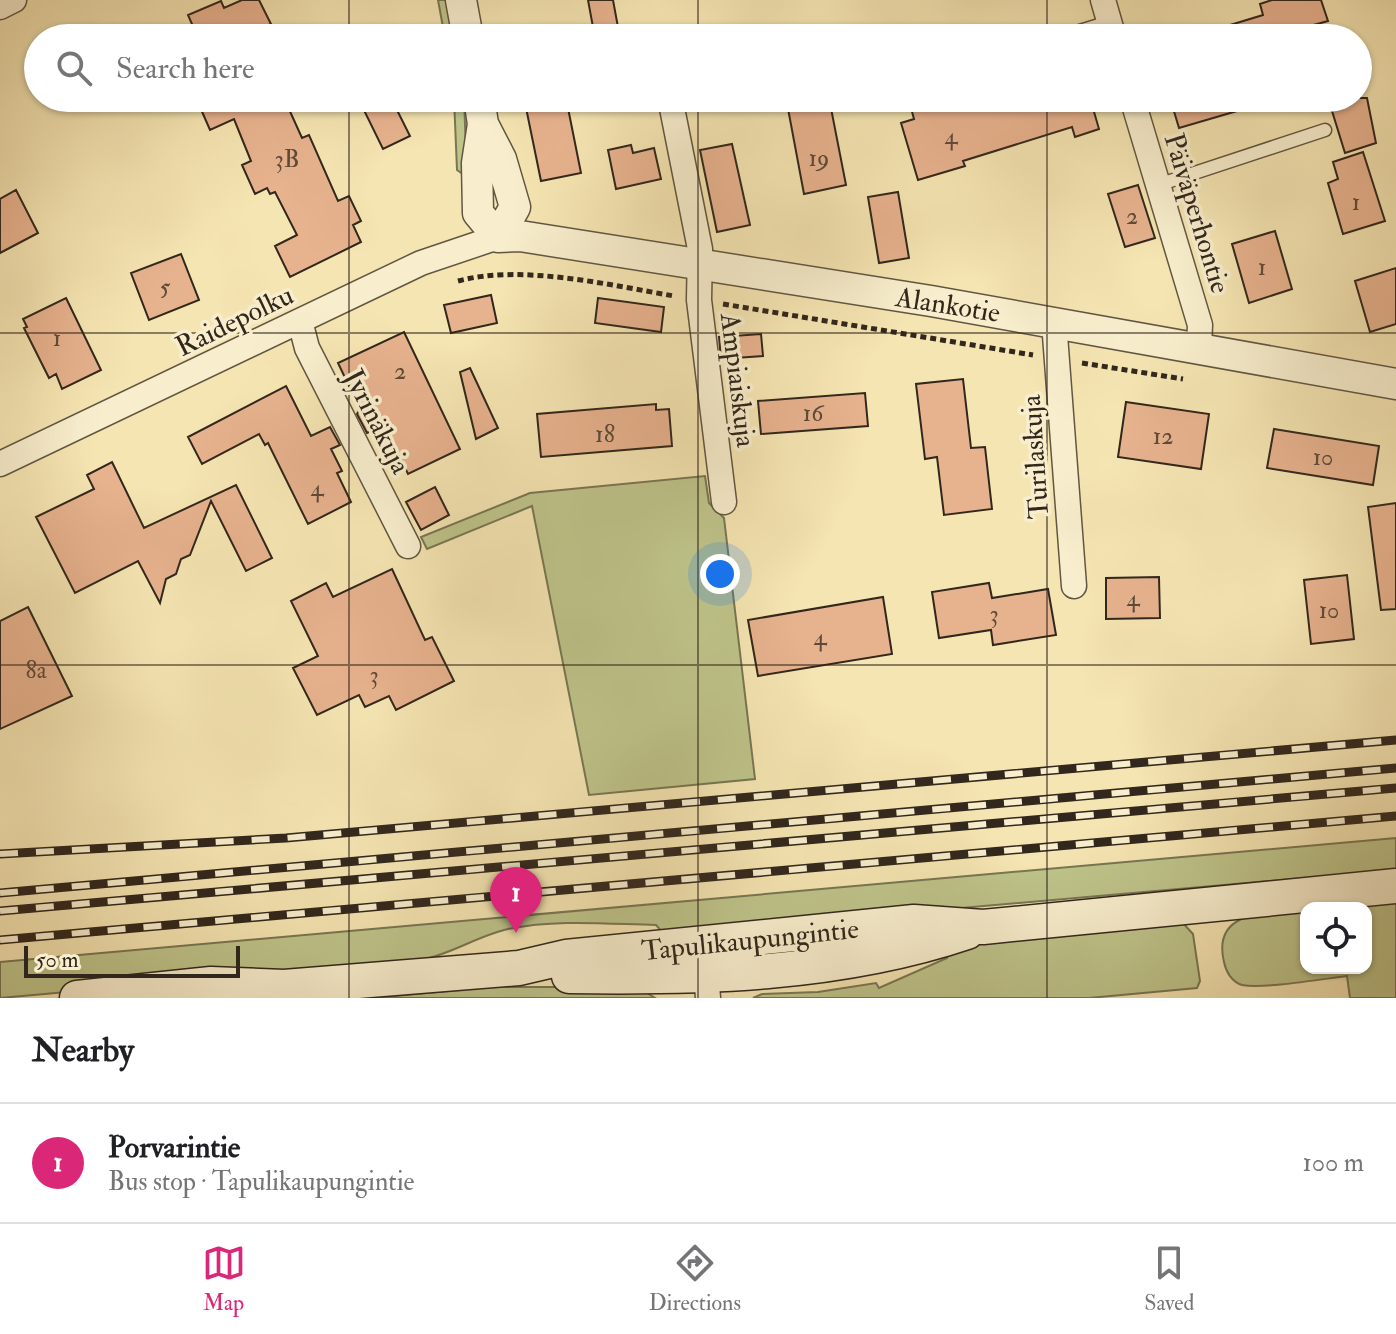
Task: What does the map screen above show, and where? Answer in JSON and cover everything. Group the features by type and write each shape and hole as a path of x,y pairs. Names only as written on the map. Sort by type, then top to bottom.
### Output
{"main road":[{"name":"Tapulikaupungintie","path":"77,998 211,984 284,987 519,968 569,976 772,972 919,948 983,927 1396,886"},
{"name":"Tapulikaupungintie","path":"248,998 284,987"}],"street":[{"path":"0,7 14,0"},
{"path":"461,0 465,24"},
{"path":"481,112 501,159 515,207 498,237"},
{"name":"Ampiaiskuja","path":"673,112 700,249 699,300 724,502"},
{"name":"Päiväperhontie","path":"1136,112 1200,325 1199,347"},
{"name":"Alankotie","path":"498,237 520,236 1054,322 1396,384"},
{"name":"Raidepolku","path":"0,464 421,263 498,237"},
{"name":"Jyrinäkuja","path":"300,321 307,348 408,546"},
{"name":"Turilaskuja","path":"1054,322 1074,586"}],"lane":[{"path":"1158,185 1325,130"}],"path":[{"path":"462,280 483,276 566,279 1195,380"}],"green space":[{"path":"438,0 447,0 451,24 442,24"},
{"path":"455,112 465,112 467,177 457,170"},
{"path":"705,476 709,503 724,518 755,779 589,795 532,506 427,549 421,537 530,493"},
{"path":"1396,838 1396,870 664,934 656,925 545,924 497,932 421,960 0,998 0,962"},
{"path":"1396,901 1396,998 1350,998 1347,976 1252,986 1235,982 1226,969 1222,944 1226,932 1235,923 1261,914 1300,911 1300,974 1372,974 1372,903"},
{"path":"1181,921 1193,934 1200,981 1197,988 1089,998 753,998 762,994 818,992 876,983 879,988 947,958 948,953 973,944"},
{"path":"489,987 583,987 644,991 655,998 374,998"}],"building":[{"path":"242,0 259,0 271,24 192,24 188,15 221,1 224,8"},
{"path":"588,0 613,0 617,24 592,24"},
{"path":"1272,0 1321,0 1328,21 1317,24 1233,24 1263,15 1260,4"},
{"path":"202,112 290,112 302,138 309,135 338,201 349,196 361,221 353,225 361,242 290,277 275,246 297,235 275,192 270,194 267,188 255,194 242,165 251,161 234,119 210,130"},
{"path":"365,112 398,112 410,136 383,149"},
{"path":"527,112 569,112 581,173 541,181"},
{"path":"789,112 832,112 846,185 804,194"},
{"path":"912,112 1094,112 1099,129 1075,137 1072,127 963,161 965,166 918,180 901,123 914,119"},
{"path":"1174,112 1234,112 1179,128"},
{"path":"1332,112 1370,112 1376,143 1345,153"},
{"path":"732,144 750,225 717,232 700,150"},
{"path":"631,145 633,153 654,148 661,179 616,189 608,150"},
{"path":"1363,152 1385,221 1343,234 1328,183 1338,179 1333,162"},
{"path":"1138,185 1155,238 1125,247 1108,194"},
{"path":"16,190 38,233 0,253 0,199"},
{"path":"898,192 909,258 879,263 868,197"},
{"path":"1275,231 1292,289 1249,303 1232,244"},
{"path":"181,254 199,300 149,320 131,273"},
{"path":"1396,268 1396,324 1370,332 1355,281"},
{"path":"491,295 497,323 451,333 444,305"},
{"path":"66,298 101,370 62,389 56,374 49,378 24,328 27,327 23,319"},
{"path":"598,298 664,307 661,332 595,323"},
{"path":"404,332 460,449 408,474 385,425 367,433 357,414 360,409 338,363"},
{"path":"761,334 763,356 721,359 719,337"},
{"path":"470,368 498,428 476,439 460,372"},
{"path":"963,379 971,448 985,447 992,509 944,515 937,457 925,459 916,384"},
{"path":"286,386 311,436 330,427 340,445 331,449 342,471 337,473 351,502 308,524 268,443 265,445 259,434 202,464 188,437"},
{"path":"865,393 868,426 761,434 758,401"},
{"path":"1126,402 1209,414 1201,469 1118,457"},
{"path":"656,404 656,410 669,409 672,446 541,457 537,414"},
{"path":"1274,429 1379,446 1373,485 1267,468"},
{"path":"112,462 144,528 236,485 272,558 246,571 211,501 190,555 181,559 176,574 166,579 160,603 138,561 75,593 36,517 94,489 87,475"},
{"path":"435,487 449,515 421,530 406,502"},
{"path":"1396,503 1396,609 1381,610 1368,507"},
{"path":"392,569 425,640 432,637 454,681 396,710 389,696 365,707 359,695 317,715 293,668 318,656 291,601 326,583 333,597"},
{"path":"1347,575 1354,639 1311,644 1304,580"},
{"path":"1159,577 1160,618 1106,619 1106,578"},
{"path":"989,583 992,598 1048,589 1056,635 993,645 991,630 939,638 932,592"},
{"path":"883,597 892,654 758,676 748,620"},
{"path":"28,607 72,696 0,729 0,621"}],"railway":[{"path":"0,854 286,838 1396,740"},
{"path":"0,893 1396,768"},
{"path":"0,911 1396,788"},
{"path":"0,940 1396,816"}],"place":[{"name":"Porvarintie","path":"516,933"}]}
